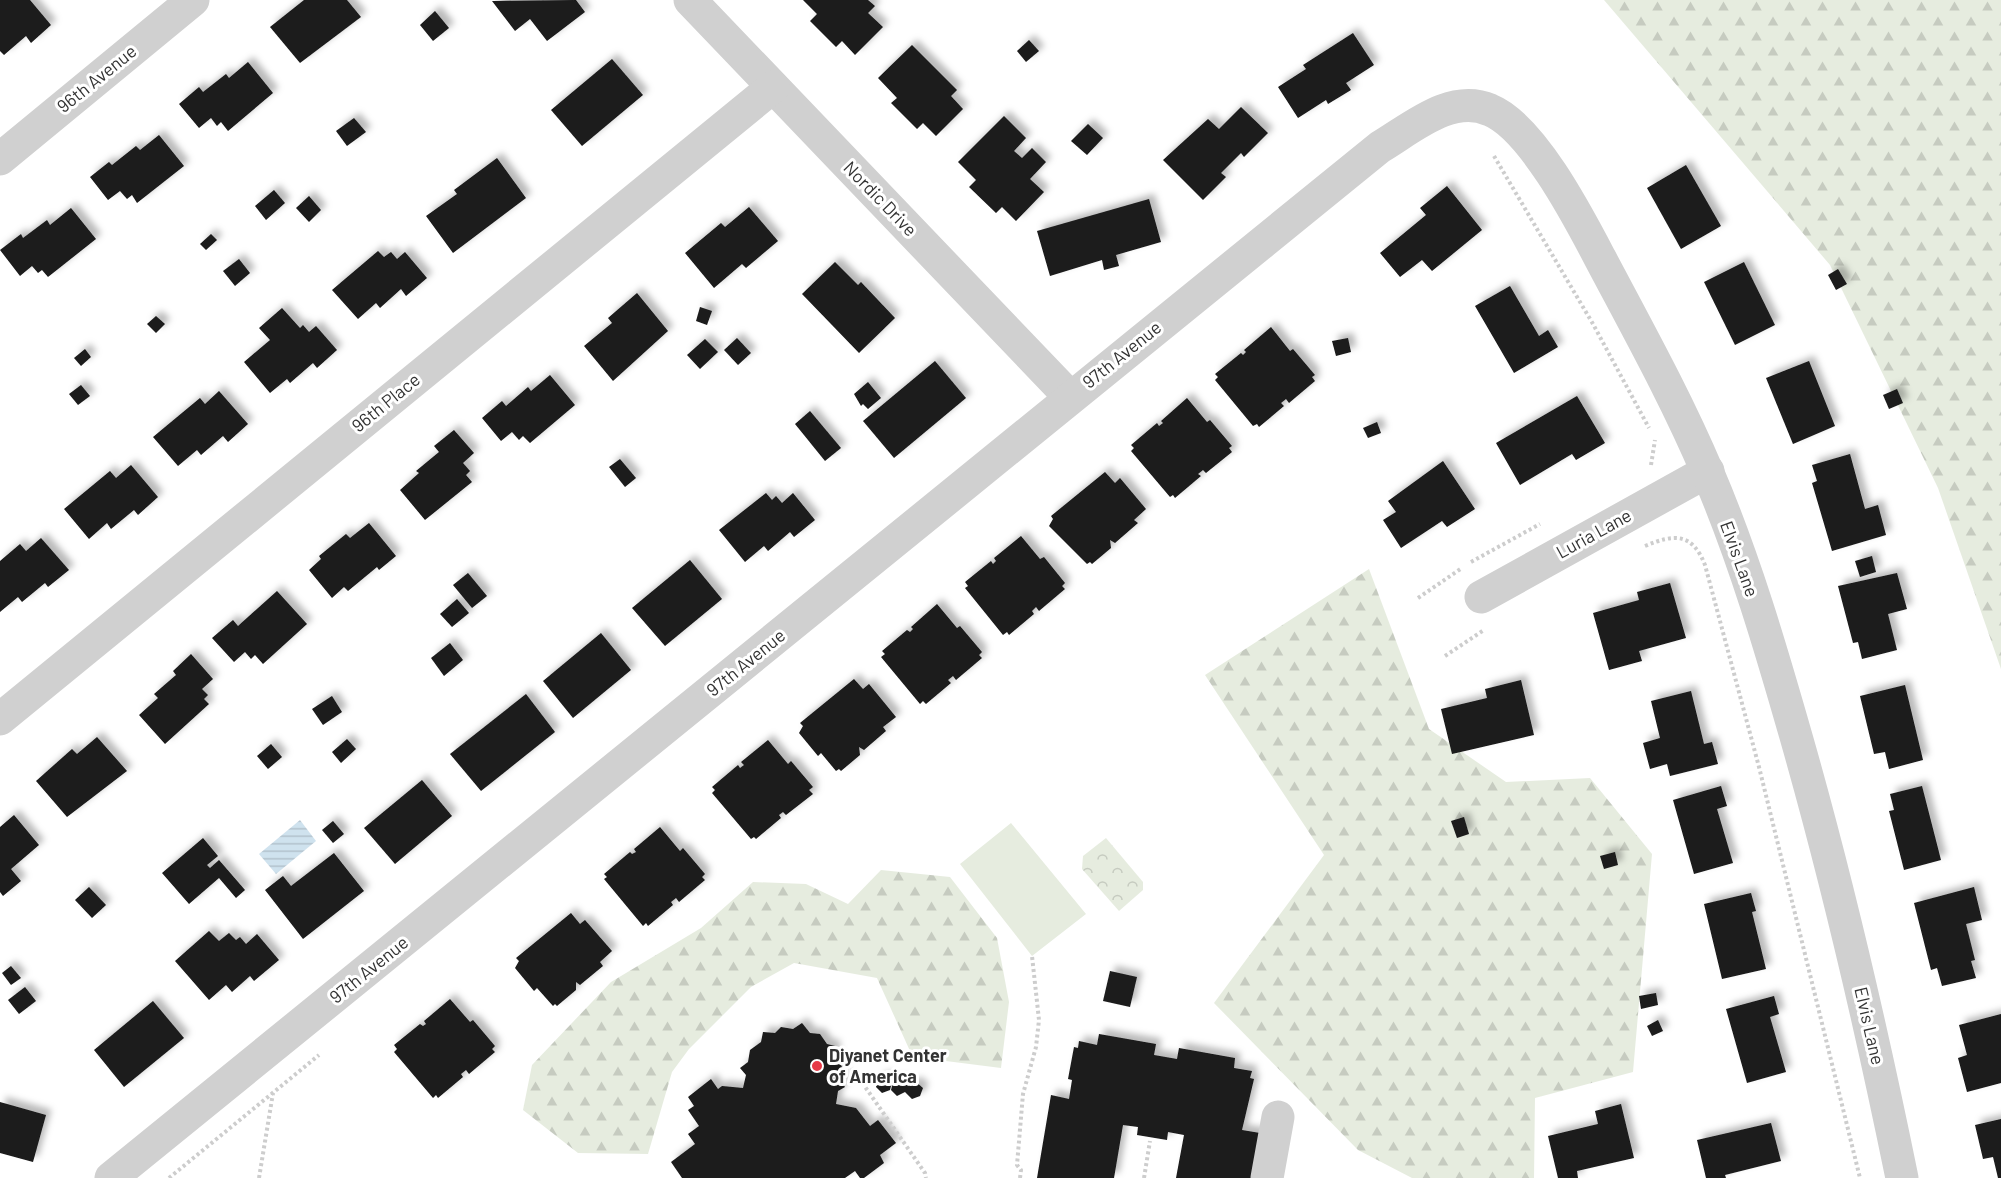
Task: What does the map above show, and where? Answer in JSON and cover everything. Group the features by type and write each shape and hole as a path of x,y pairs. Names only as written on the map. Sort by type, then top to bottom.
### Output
{"street":[{"name":"96th Avenue","path":"0,159 193,0"},
{"name":"Nordic Drive","path":"690,0 1070,397"},
{"name":"96th Place","path":"0,719 773,87"},
{"name":"Elvis Lane","path":"1380,147 1432,115 1450,107 1464,105 1491,110 1520,132 1535,150 1588,236 1708,471 1768,640 1824,836 1878,1060 1902,1178"},
{"name":"97th Avenue","path":"111,1178 481,880 1070,397 1380,147"},
{"name":"Luria Lane","path":"1486,611 1708,471"},
{"path":"1267,1178 1278,1117"}],"path":[{"path":"1493,154 1593,324 1656,441 1650,468"},
{"path":"1637,550 1667,537 1679,538 1690,542 1700,552 1706,565 1759,767 1860,1178"},
{"path":"1445,656 1486,611"},
{"path":"1020,1178 1021,1170 1017,1165 1023,1094 1036,1047 1039,1020 1032,956"},
{"path":"168,1178 325,1049"},
{"path":"845,1058 926,1173 926,1178"},
{"path":"259,1178 273,1092"},
{"path":"1144,1178 1150,1141"}],"green space":[{"path":"1604,0 2001,0 2001,669 1938,488 1830,265"},
{"path":"1369,569 1429,729 1506,782 1590,778 1652,854 1633,1072 1535,1098 1534,1178 1412,1178 1358,1150 1214,1003 1324,855 1205,675"},
{"path":"1011,823 1086,914 1032,956 960,864"},
{"path":"1106,838 1143,882 1143,890 1119,911 1082,869 1083,856"},
{"path":"881,870 950,877 997,938 1009,1002 1001,1068 938,1060 910,1051 877,978 794,963 751,987 689,1049 672,1072 648,1154 578,1153 523,1110 532,1065 611,982 701,928 753,882 806,884 848,904"}],"water":[{"path":"300,820 316,841 276,874 259,854"}],"building":[{"path":"0,0 30,0 51,25 31,43 26,36 4,55 0,51"},
{"path":"304,0 347,0 361,17 300,63 270,27"},
{"path":"576,0 585,12 547,41 530,19 515,31 492,1"},
{"path":"803,0 868,0 875,6 868,13 883,27 855,55 842,41 836,47 810,21 817,14"},
{"path":"435,11 449,28 433,41 420,25"},
{"path":"1353,33 1374,65 1346,83 1351,90 1328,104 1326,100 1298,118 1278,87 1306,69 1303,65"},
{"path":"1029,40 1039,51 1026,62 1017,51"},
{"path":"912,45 957,90 951,96 963,109 936,136 923,123 917,129 891,103 897,98 878,78"},
{"path":"612,59 643,95 582,146 551,110"},
{"path":"248,62 273,93 228,131 221,122 217,126 211,118 199,128 179,104 199,87 203,92 226,74 229,78"},
{"path":"1241,107 1268,133 1244,157 1241,153 1221,173 1226,177 1203,200 1163,160 1208,119 1219,129"},
{"path":"1004,116 1026,138 1014,151 1022,158 1032,148 1046,162 1030,179 1044,192 1016,221 1002,207 996,213 969,187 976,180 958,162"},
{"path":"354,118 366,132 347,146 336,131"},
{"path":"1088,124 1103,138 1087,155 1071,141"},
{"path":"159,135 184,166 137,203 132,195 127,199 120,191 108,200 90,177 109,162 112,165 136,146 140,150"},
{"path":"497,158 526,198 453,253 426,216 457,194 454,190"},
{"path":"1686,165 1721,226 1681,249 1647,188"},
{"path":"1447,186 1482,230 1432,271 1422,260 1400,277 1380,253 1426,215 1420,208"},
{"path":"274,190 285,203 266,220 255,206"},
{"path":"309,196 321,210 309,222 296,208"},
{"path":"1149,199 1161,242 1116,255 1119,266 1104,270 1102,260 1050,276 1037,231"},
{"path":"749,207 778,241 746,268 742,264 714,288 685,253 721,223 725,227"},
{"path":"71,208 96,239 48,277 42,270 38,273 32,266 20,276 0,250 21,234 23,238 47,220 50,225"},
{"path":"211,234 217,240 206,250 200,244"},
{"path":"378,251 384,257 391,252 397,259 405,252 427,278 406,296 401,289 380,308 376,303 358,319 332,290"},
{"path":"239,259 250,273 235,286 223,271"},
{"path":"835,262 858,285 861,282 895,318 859,353 802,294"},
{"path":"1744,262 1775,325 1735,345 1704,282"},
{"path":"1838,269 1847,284 1836,290 1828,275"},
{"path":"1510,286 1539,336 1548,330 1558,347 1514,373 1475,306"},
{"path":"637,293 668,331 613,381 584,346 612,323 608,318"},
{"path":"700,307 712,311 707,325 696,321"},
{"path":"282,308 300,328 303,325 309,332 316,326 337,350 317,368 313,363 290,383 287,379 270,393 244,362 270,340 259,328"},
{"path":"156,316 165,324 156,333 147,324"},
{"path":"1271,327 1290,351 1293,349 1315,375 1312,377 1315,381 1289,403 1286,399 1281,403 1284,406 1259,427 1257,424 1253,426 1215,380 1218,377 1215,374 1241,353 1243,355 1246,352 1244,350"},
{"path":"737,338 751,353 738,365 724,350"},
{"path":"1348,338 1351,352 1336,356 1332,341"},
{"path":"705,339 718,352 700,369 687,355"},
{"path":"85,349 91,357 81,366 74,358"},
{"path":"935,361 966,398 894,458 863,421"},
{"path":"1809,361 1835,426 1793,444 1766,378"},
{"path":"550,375 575,405 530,443 523,436 519,440 512,432 501,441 482,418 502,401 506,406 528,387 531,391"},
{"path":"868,382 881,398 868,409 863,404 861,406 854,394"},
{"path":"81,385 90,396 78,405 69,394"},
{"path":"1897,389 1903,403 1889,409 1883,395"},
{"path":"219,391 248,424 228,442 223,436 201,455 197,450 178,466 153,437 200,398 205,404"},
{"path":"1577,396 1605,443 1576,460 1572,454 1520,485 1496,443"},
{"path":"1187,398 1207,422 1210,420 1232,446 1229,448 1232,452 1206,473 1203,470 1198,474 1201,476 1175,498 1173,495 1170,497 1131,451 1134,448 1131,445 1157,423 1159,426 1163,423 1161,421"},
{"path":"810,411 841,448 825,461 795,424"},
{"path":"1377,422 1381,433 1368,438 1363,428"},
{"path":"454,430 474,453 463,463 470,471 466,475 472,482 425,520 400,490 419,473 416,471 439,452 434,446"},
{"path":"1850,454 1865,509 1878,505 1886,535 1832,551 1812,483 1817,481 1812,465"},
{"path":"620,459 636,478 625,487 609,467"},
{"path":"1443,461 1475,509 1447,527 1442,521 1401,548 1383,520 1396,512 1388,501"},
{"path":"131,465 158,497 138,515 134,510 111,529 107,523 89,539 64,509 110,471 116,478"},
{"path":"1105,472 1115,483 1120,478 1146,509 1134,520 1138,523 1115,543 1110,540 1111,548 1092,564 1090,562 1087,564 1049,526 1053,519 1051,516"},
{"path":"766,493 772,500 776,496 782,503 793,493 815,520 794,537 790,532 768,551 764,546 745,562 719,530"},
{"path":"369,523 396,556 379,570 377,567 348,591 344,587 332,598 309,570 321,559 319,556 346,534 350,538"},
{"path":"1021,536 1040,559 1044,557 1065,583 1062,586 1065,589 1039,611 1036,607 1032,611 1034,614 1009,635 1007,632 1003,635 965,588 968,586 965,582 991,561 993,564 996,561 994,558"},
{"path":"41,538 69,570 48,587 45,583 22,602 18,597 0,612 0,561 20,544 26,551"},
{"path":"1872,556 1876,572 1860,577 1855,561"},
{"path":"690,560 722,599 665,646 632,608"},
{"path":"468,573 487,596 472,608 453,585"},
{"path":"1897,573 1907,609 1888,614 1897,650 1862,659 1858,642 1853,643 1838,586"},
{"path":"1670,583 1686,638 1639,651 1642,661 1609,670 1593,613 1639,600 1637,592"},
{"path":"277,591 307,624 263,664 255,655 251,659 245,652 234,662 212,638 233,620 238,626"},
{"path":"457,599 469,613 452,627 440,614"},
{"path":"937,604 957,628 960,626 982,652 979,655 982,658 956,680 953,676 948,680 951,683 926,704 923,701 920,704 881,657 885,654 882,651 907,630 910,632 913,629 911,627"},
{"path":"601,633 631,670 573,718 543,681"},
{"path":"450,643 463,660 444,676 431,658"},
{"path":"191,654 213,679 202,689 208,695 204,699 209,704 165,744 139,715 158,698 154,694 176,675 173,671"},
{"path":"854,679 863,689 869,684 896,717 883,727 886,731 864,750 859,747 860,755 841,771 839,769 836,771 821,753 818,756 799,733 803,726 800,723"},
{"path":"1521,680 1534,735 1452,754 1441,709 1487,698 1485,689"},
{"path":"1905,685 1923,760 1889,769 1885,752 1874,754 1860,696"},
{"path":"1691,691 1704,744 1712,742 1718,764 1670,776 1667,764 1650,769 1643,743 1660,738 1651,701"},
{"path":"526,694 555,732 481,791 450,754"},
{"path":"332,696 342,712 323,725 312,709"},
{"path":"97,737 127,771 67,817 36,781 72,749 77,754"},
{"path":"347,739 356,749 341,763 332,752"},
{"path":"768,740 788,764 791,761 813,787 809,790 813,794 786,815 783,812 779,815 781,818 756,839 754,837 751,839 712,793 715,790 712,787 738,765 740,768 744,765 741,762"},
{"path":"271,744 282,757 268,769 257,756"},
{"path":"422,780 452,816 395,864 364,828"},
{"path":"1721,786 1727,806 1717,809 1733,863 1694,874 1673,800"},
{"path":"1922,786 1941,860 1904,870 1889,811 1894,810 1890,794"},
{"path":"14,815 39,845 11,869 21,881 3,896 0,892 0,827"},
{"path":"1464,817 1469,834 1457,838 1451,821"},
{"path":"333,821 344,834 333,843 322,830"},
{"path":"660,827 680,851 683,848 705,874 702,877 705,880 679,902 676,898 671,902 673,905 648,926 646,923 643,926 604,879 607,877 604,874 630,852 632,854 636,852 634,849"},
{"path":"203,838 218,856 207,865 210,868 219,860 245,890 236,898 219,878 189,904 162,873"},
{"path":"1615,852 1618,865 1604,869 1600,856"},
{"path":"334,853 364,891 303,939 265,890 283,876 291,886"},
{"path":"89,887 106,905 92,918 75,900"},
{"path":"1974,887 1982,920 1966,924 1975,960 1971,961 1976,978 1942,986 1937,968 1931,970 1914,903"},
{"path":"1751,893 1756,911 1752,912 1766,969 1722,979 1704,904"},
{"path":"571,913 580,924 585,920 612,951 600,962 603,966 580,985 576,982 576,990 557,1006 555,1004 553,1006 537,988 534,991 515,968 519,961 516,958"},
{"path":"209,931 219,941 229,933 236,940 240,937 246,944 257,934 279,960 254,981 250,976 232,992 226,985 209,1000 175,961"},
{"path":"11,966 21,978 11,985 2,973"},
{"path":"1110,971 1137,977 1130,1007 1103,1001"},
{"path":"25,987 36,1001 19,1014 8,1000"},
{"path":"1656,993 1658,1005 1641,1009 1639,996"},
{"path":"1774,996 1779,1014 1770,1017 1786,1072 1747,1083 1726,1009"},
{"path":"450,999 470,1022 473,1020 495,1046 492,1049 495,1052 469,1074 466,1070 461,1074 463,1077 438,1098 436,1095 433,1098 394,1052 397,1049 394,1045 420,1024 423,1026 426,1024 424,1021"},
{"path":"153,1001 184,1038 124,1087 94,1050"},
{"path":"2001,1014 2001,1083 1967,1092 1958,1058 1967,1055 1959,1025"},
{"path":"1658,1020 1663,1031 1652,1036 1647,1026"},
{"path":"802,1023 810,1033 820,1034 827,1044 835,1046 834,1054 842,1067 840,1079 845,1087 838,1091 836,1104 856,1108 870,1126 878,1120 896,1143 880,1155 884,1163 864,1178 860,1178 855,1171 845,1178 682,1178 671,1162 695,1144 688,1134 699,1126 688,1110 694,1106 688,1097 711,1079 718,1089 722,1086 743,1088 746,1075 740,1068 748,1062 750,1050 761,1042 763,1032 775,1033 781,1027 793,1029"},
{"path":"1099,1034 1156,1044 1154,1055 1177,1059 1179,1048 1235,1058 1234,1068 1252,1071 1250,1078 1254,1079 1242,1130 1260,1133 1252,1178 1176,1178 1184,1135 1168,1132 1167,1140 1137,1135 1138,1127 1123,1125 1114,1178 1037,1178 1051,1095 1069,1099 1072,1080 1068,1079 1074,1047 1078,1048 1079,1041 1097,1045"},
{"path":"886,1076 892,1082 890,1090 882,1093 876,1087 878,1079"},
{"path":"901,1080 908,1086 916,1082 923,1088 920,1096 912,1099 905,1092 897,1096 891,1090 893,1082"},
{"path":"0,1102 46,1115 33,1162 0,1153"},
{"path":"1621,1104 1634,1158 1577,1171 1578,1178 1558,1178 1548,1136 1598,1124 1595,1111"},
{"path":"2001,1119 2001,1178 1998,1178 1993,1157 1983,1159 1975,1125"},
{"path":"1771,1123 1781,1161 1725,1175 1726,1178 1706,1178 1697,1140"}],"place":[{"name":"Diyanet Center of America","path":"817,1066"}]}
